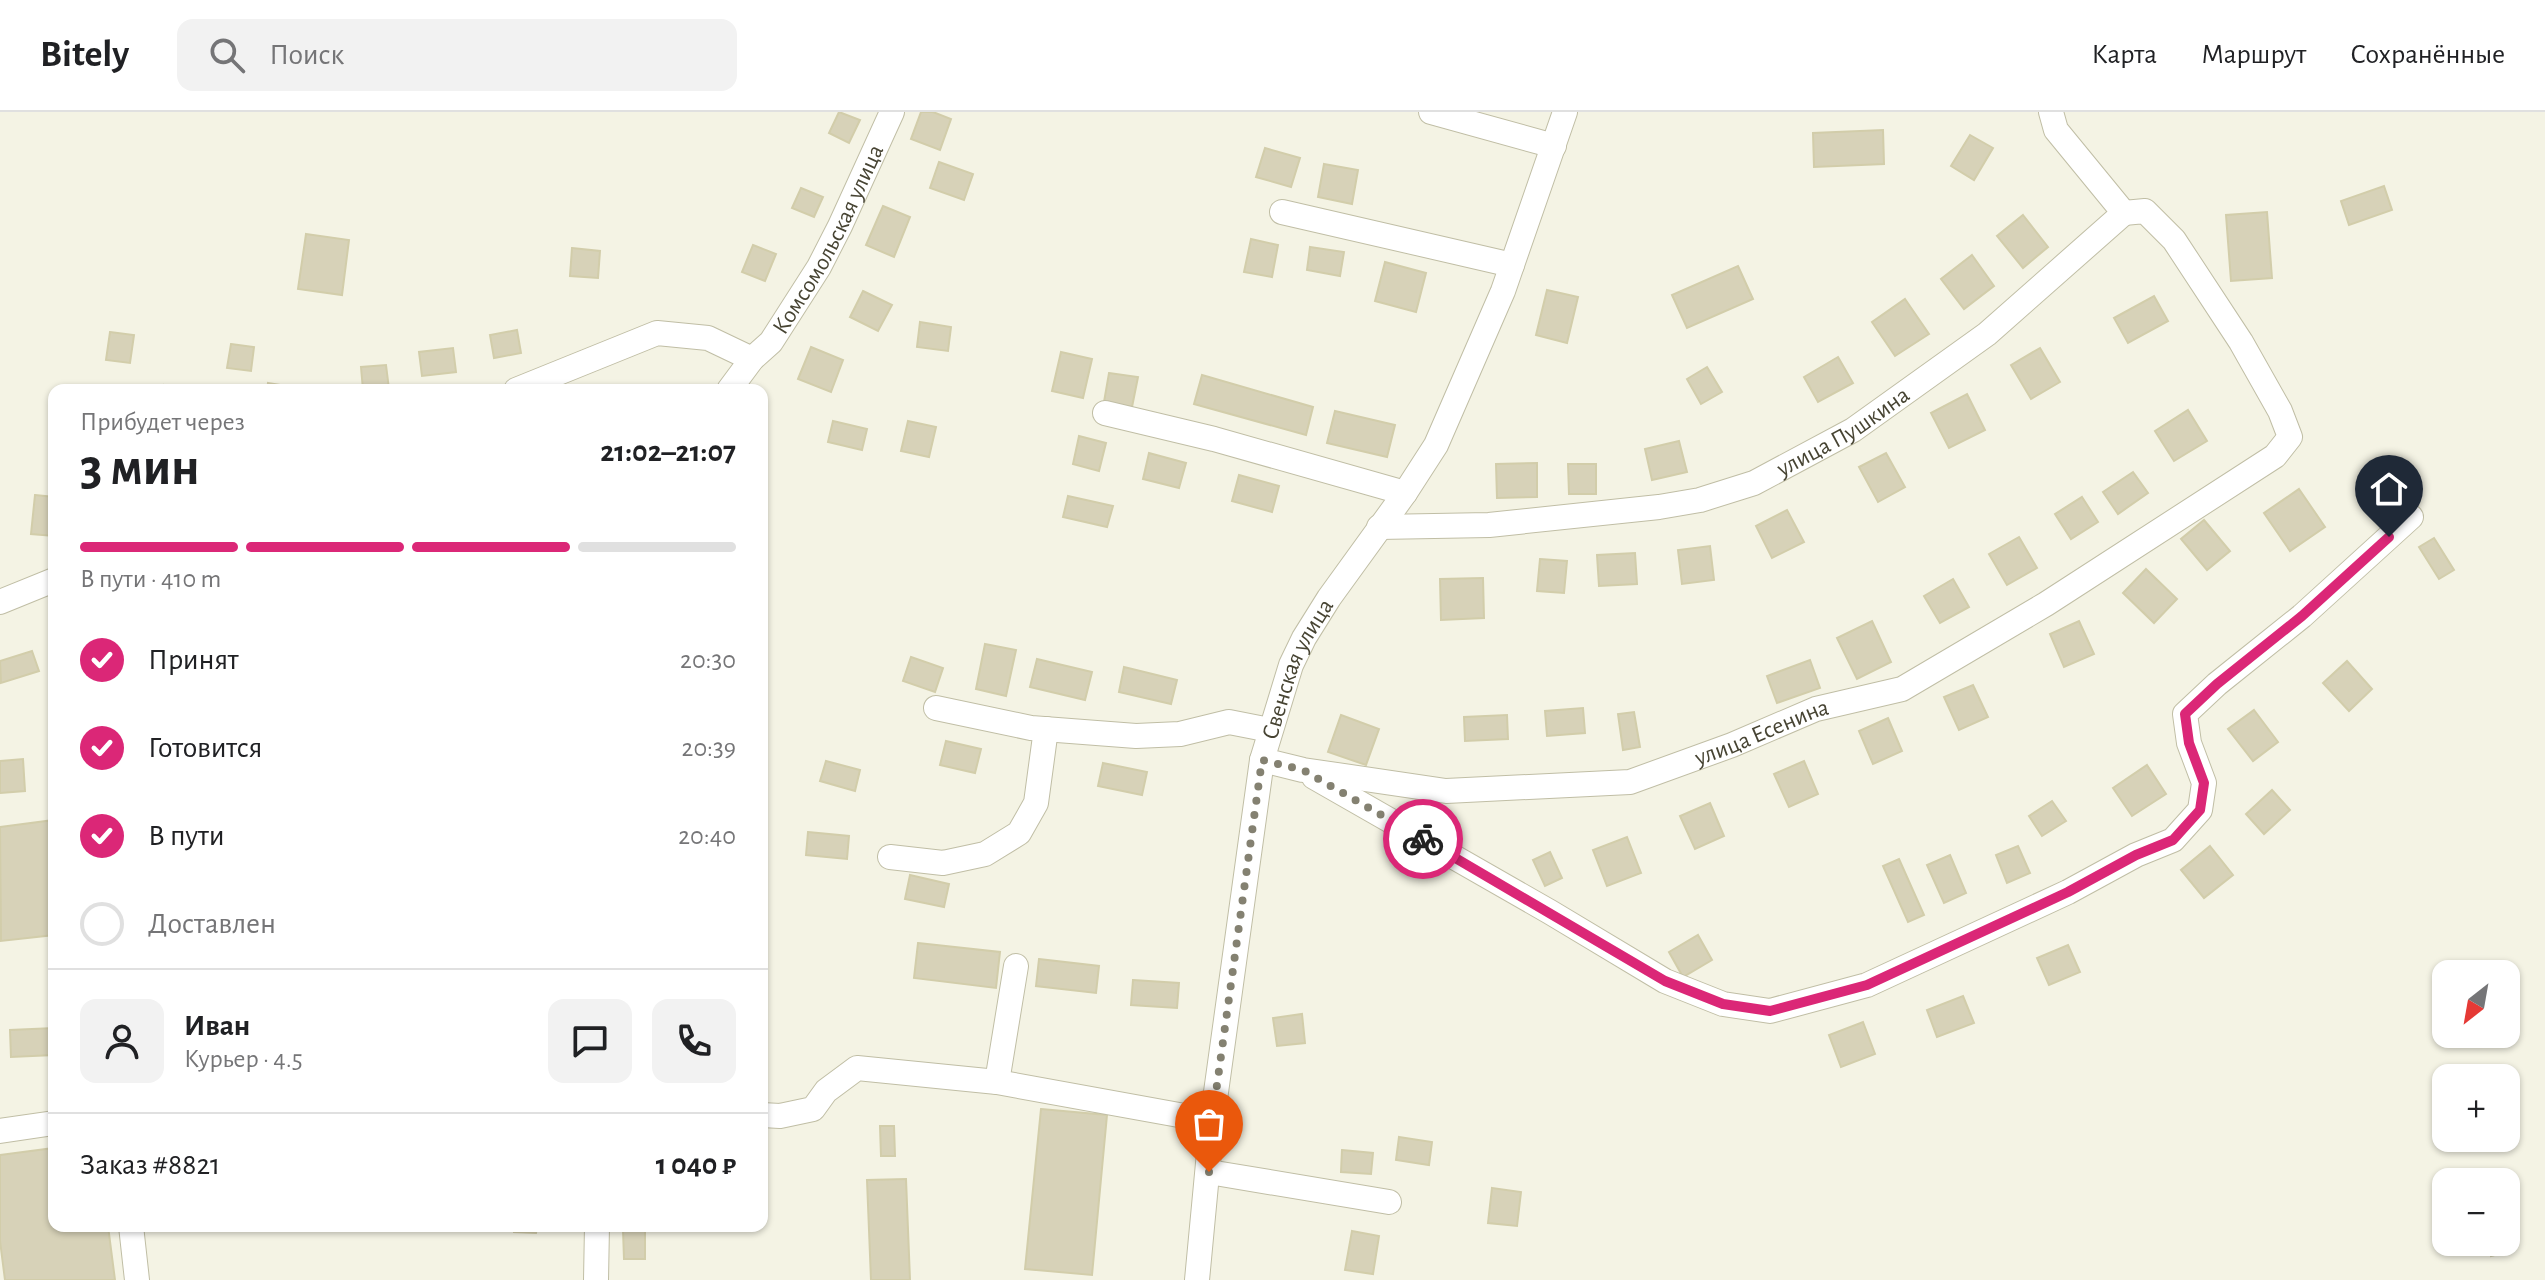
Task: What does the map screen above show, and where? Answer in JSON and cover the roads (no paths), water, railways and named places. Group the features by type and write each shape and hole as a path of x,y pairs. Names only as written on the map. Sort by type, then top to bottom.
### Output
{"street":[{"name":"Комсомольская улица","path":"733,384 752,359 771,342 819,267 892,112"},
{"path":"1431,112 1554,146"},
{"name":"Свенская улица","path":"1197,1280 1212,1121 1262,760 1270,730 1291,665 1304,638 1436,445 1503,291 1565,112"},
{"path":"2051,112 2056,130 2124,213"},
{"name":"улица Есенина","path":"1262,760 1303,770 1446,791 1630,782 1732,745 1816,709 1902,689 2046,604 2275,456 2290,437 2280,411 2241,342 2174,240 2145,211 2124,213"},
{"path":"1282,212 1512,265"},
{"name":"улица Пушкина","path":"1379,527 1489,525 1659,507 1700,500 1754,483 1853,430 1987,334 2124,213"},
{"name":"Комсомольская улица","path":"531,384 657,333 708,338 752,359"},
{"path":"1105,413 1214,439 1405,493"},
{"path":"1303,770 1665,981 1723,1004 1770,1011 1867,985 2173,840 2200,810 2204,783 2189,743 2185,714 2217,684 2302,616 2411,517"},
{"path":"0,602 48,582"},
{"path":"936,708 1046,729 1136,736 1180,734 1229,722 1270,730"},
{"path":"890,857 943,863 985,854 1019,833 1036,803 1046,729"},
{"path":"997,1082 1016,966"},
{"path":"768,1115 813,1109 826,1091 857,1068 997,1082 1212,1121"},
{"path":"0,1131 48,1124"},
{"path":"1209,1172 1389,1202"},
{"path":"132,1232 137,1280"},
{"path":"596,1280 597,1232"}]}
